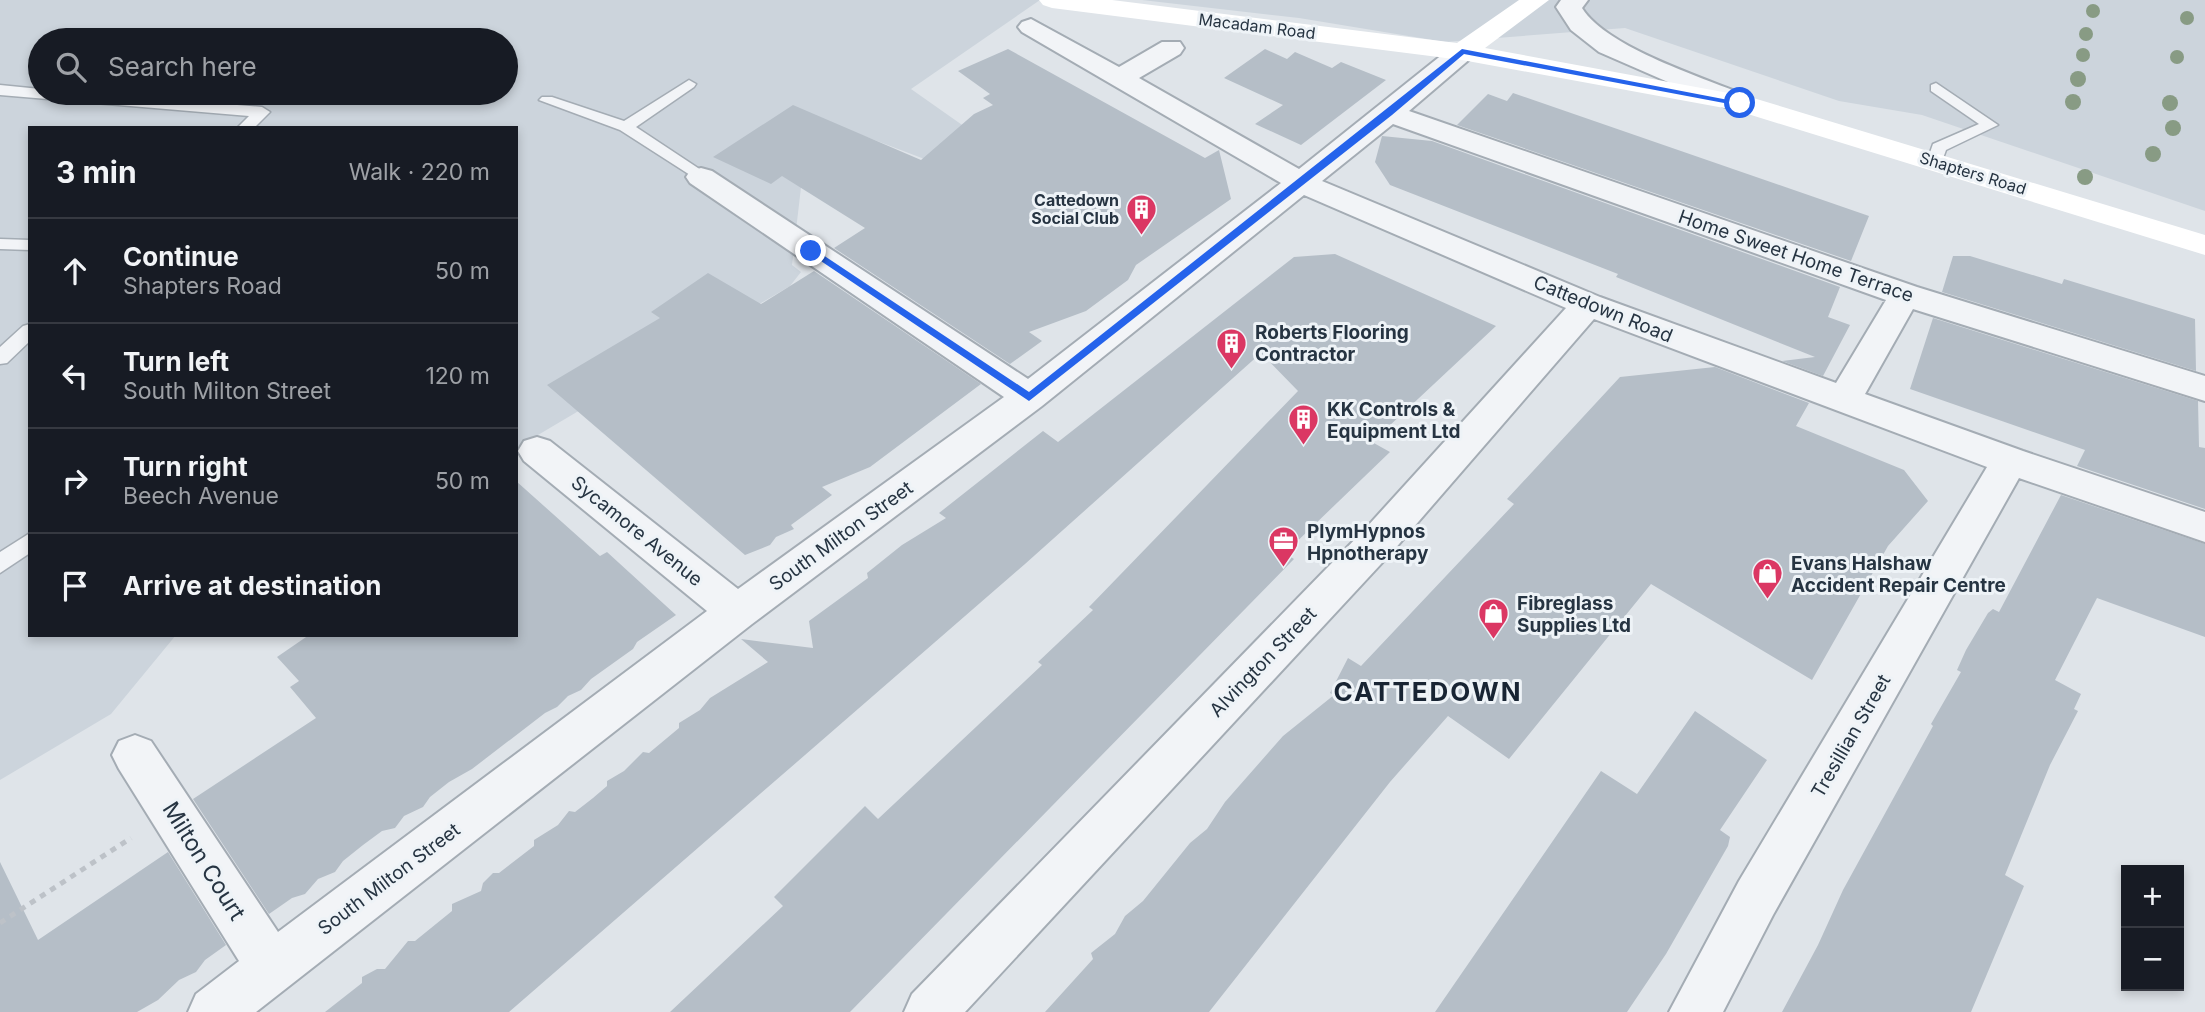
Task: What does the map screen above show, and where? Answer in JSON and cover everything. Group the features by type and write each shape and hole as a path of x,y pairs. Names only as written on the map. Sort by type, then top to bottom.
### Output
{"street":[{"name":"Macadam Road","path":"1052,0 1462,52"},
{"path":"1462,52 1536,0"},
{"name":"Shapters Road","path":"1575,0 1569,7 1580,26 1608,46 1740,103"},
{"name":"Cattedown Road","path":"1031,27 1300,182 1588,305 2010,461 2205,527"},
{"path":"1119,78 1171,48"},
{"name":"Shapters Road","path":"1462,52 1740,103 2205,245"},
{"name":"South Milton Street","path":"214,1012 737,612 1029,397 1390,113 1462,52"},
{"name":"Home Sweet Home Terrace","path":"1390,113 1905,295 2205,388"},
{"path":"701,177 1029,397"},
{"path":"1844,401 1905,295"},
{"name":"Alvington Street","path":"930,1012 1379,540 1588,305"},
{"name":"Sycamore Avenue","path":"537,451 737,612"},
{"name":"Tresillian Street","path":"1695,1012 1756,898 2010,461"},
{"name":"Milton Court","path":"135,755 272,968"}],"lane":[{"path":"626,127 689,84"},
{"path":"1935,161 1938,147 1990,125 1936,88"},
{"path":"0,90 28,92"},
{"path":"547,100 626,127 701,177"},
{"path":"179,105 262,112 247,126"},
{"path":"0,244 28,245"},
{"path":"0,358 28,332"},
{"path":"0,564 28,543"}],"path":[{"path":"0,923 173,811"}],"shaded area":[{"path":"0,0 1040,0 911,89 1052,188 956,171 856,133 803,170 792,265 801,272 790,286 518,447 518,126 28,126 28,637 174,637 111,714 0,780"},
{"path":"1142,0 2205,0 2205,211 1922,115 1839,101 1625,28 1445,42 1299,18"}],"building":[{"path":"1008,49 1205,158 1219,150 1231,199 1136,265 1128,280 1086,311 1029,332 1042,341 1010,364 834,248 865,228 782,176 771,184 713,157 793,105 921,160 974,114 993,105 983,98 990,94 958,71"},
{"path":"1265,49 1287,59 1295,52 1332,68 1341,62 1386,80 1301,145 1255,124 1283,105 1224,78"},
{"path":"1513,93 1869,216 1851,261 1457,125 1488,94 1507,101"},
{"path":"1382,136 1432,141 1840,287 1828,317 1850,325 1823,376 1782,361 1815,357 1616,277 1618,274 1390,185 1375,162"},
{"path":"1335,254 1496,326 1372,442 1390,452 1285,553 1294,559 850,1012 670,1012 783,906 774,897 865,806 878,819 1042,665 1038,662 1093,610 1089,607 1298,391 1261,353 1025,564 509,1012 325,1012 362,983 362,977 377,969 385,969 408,941 415,941 452,911 452,904 481,891 483,883 493,873 499,873 534,846 534,840 558,825 569,811 575,812 593,798 607,786 607,781 624,771 643,752 649,753 679,728 679,723 700,710 710,698 768,662 741,639 813,648 809,621 868,578 867,573 902,545 946,518 939,513 1043,431 1058,442 1294,257"},
{"path":"1953,256 1970,256 2062,284 2064,279 2195,319 2196,371 1942,292"},
{"path":"814,271 981,384 870,467 822,487 832,495 791,525 794,529 776,537 770,545 745,555 547,385 660,318 651,312 708,273 761,304"},
{"path":"1933,318 2198,401 2199,447 2205,448 2205,509 2077,466 2085,450 1910,389"},
{"path":"1715,367 1809,403 1796,426 1904,470 1928,501 1888,546 1812,680 1651,584 1509,759 1448,716 1390,782 1209,1012 1045,1012 1093,959 1091,953 1115,934 1125,916 1143,901 1190,843 1207,829 1225,802 1283,736 1334,695 1330,693 1348,658 1361,666 1514,504 1507,499 1620,377"},
{"path":"518,483 600,556 607,552 676,615 637,642 633,649 591,679 581,690 568,696 472,769 449,782 430,797 423,807 404,816 395,828 382,831 343,861 335,872 318,879 305,894 292,898 269,914 193,799 316,718 290,687 299,681 277,657 306,637 518,637"},
{"path":"2061,495 2205,544 2205,637 2097,598 2055,680 2081,694 2074,709 2078,711 2050,765 2005,875 2024,886 1971,1012 1782,1012 1818,945 1843,890 1961,672 1957,670 1966,650 1988,613 1993,609 1999,612"},
{"path":"1695,711 1767,760 1720,830 1730,837 1728,846 1666,954 1627,1012 1435,1012 1601,771 1637,794"},
{"path":"168,852 226,945 205,960 196,972 179,980 158,1000 137,1012 0,1012 0,862 38,940"}],"place":[{"name":"Cattedown Social Club","path":"1142,236"},
{"name":"Roberts Flooring Contractor","path":"1232,370"},
{"name":"KK Controls & Equipment Ltd","path":"1304,447"},
{"name":"PlymHypnos Hpnotherapy","path":"1284,569"},
{"name":"Evans Halshaw Accident Repair Centre","path":"1768,601"},
{"name":"Fibreglass Supplies Ltd","path":"1494,641"}],"district":[{"name":"CATTEDOWN","path":"1428,691"}],"route":[{"path":"811,251 1029,397 1390,113 1462,52 1740,103"}]}
